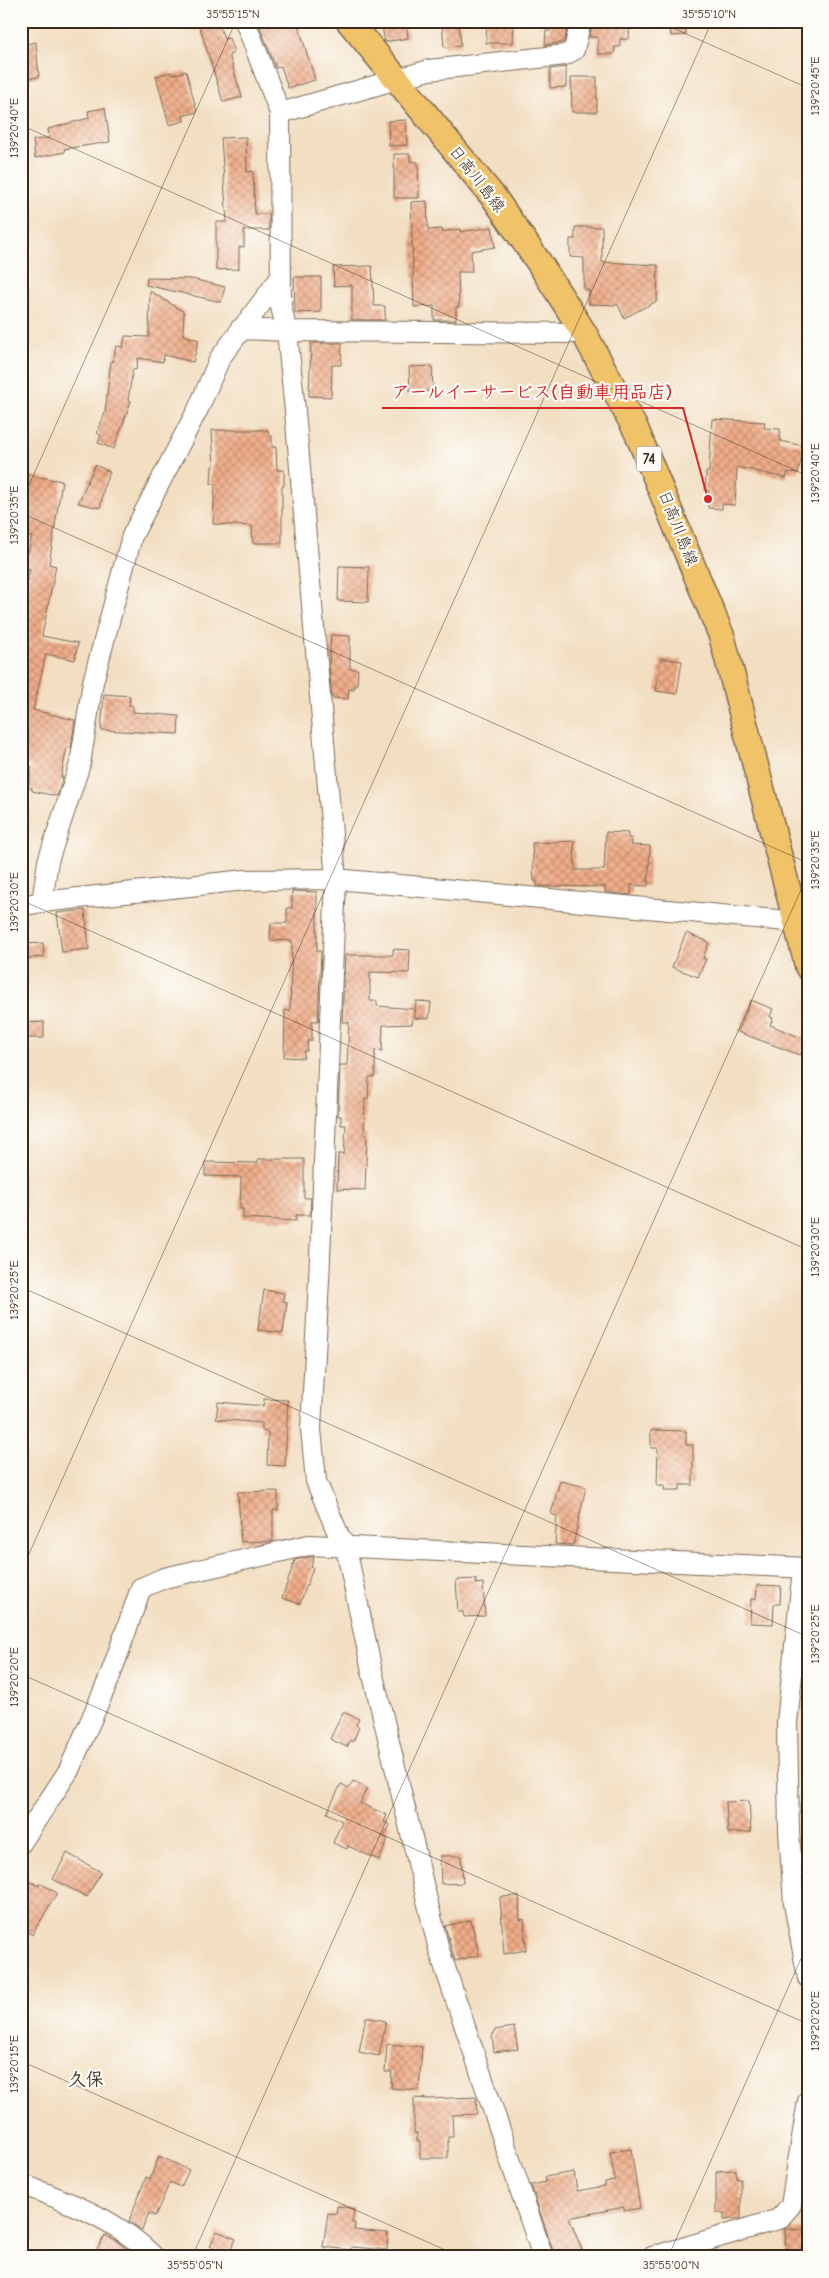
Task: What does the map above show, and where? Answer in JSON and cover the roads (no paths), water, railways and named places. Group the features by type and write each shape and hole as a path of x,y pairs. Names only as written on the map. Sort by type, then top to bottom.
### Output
{"main road":[{"name":"日高川島線","path":"349,21 495,199 540,264 584,333 636,430 722,637 802,923 808,967"}],"street":[{"path":"245,21 280,113 281,306 287,331 336,879 311,1429 316,1481 346,1548 372,1672 439,1950 543,2257"},
{"path":"280,113 429,70 565,55 574,50 580,21"},
{"path":"42,902 48,861 80,764 93,682 132,536 199,407 220,358 281,277"},
{"path":"240,329 584,333"},
{"path":"21,906 42,902 245,880 336,879 802,923"},
{"path":"21,1843 69,1770 109,1679 140,1588 164,1578 309,1545 806,1568 787,1723 789,1831 794,1904 808,1978"},
{"path":"652,2257 779,2219 791,2205 808,2101"},
{"path":"21,2184 84,2209 114,2224 139,2242 154,2257"}],"place":[{"name":"アールイーサービス(自動車用品店)","path":"708,499"}],"district":[{"name":"久保","path":"86,2079"}]}
